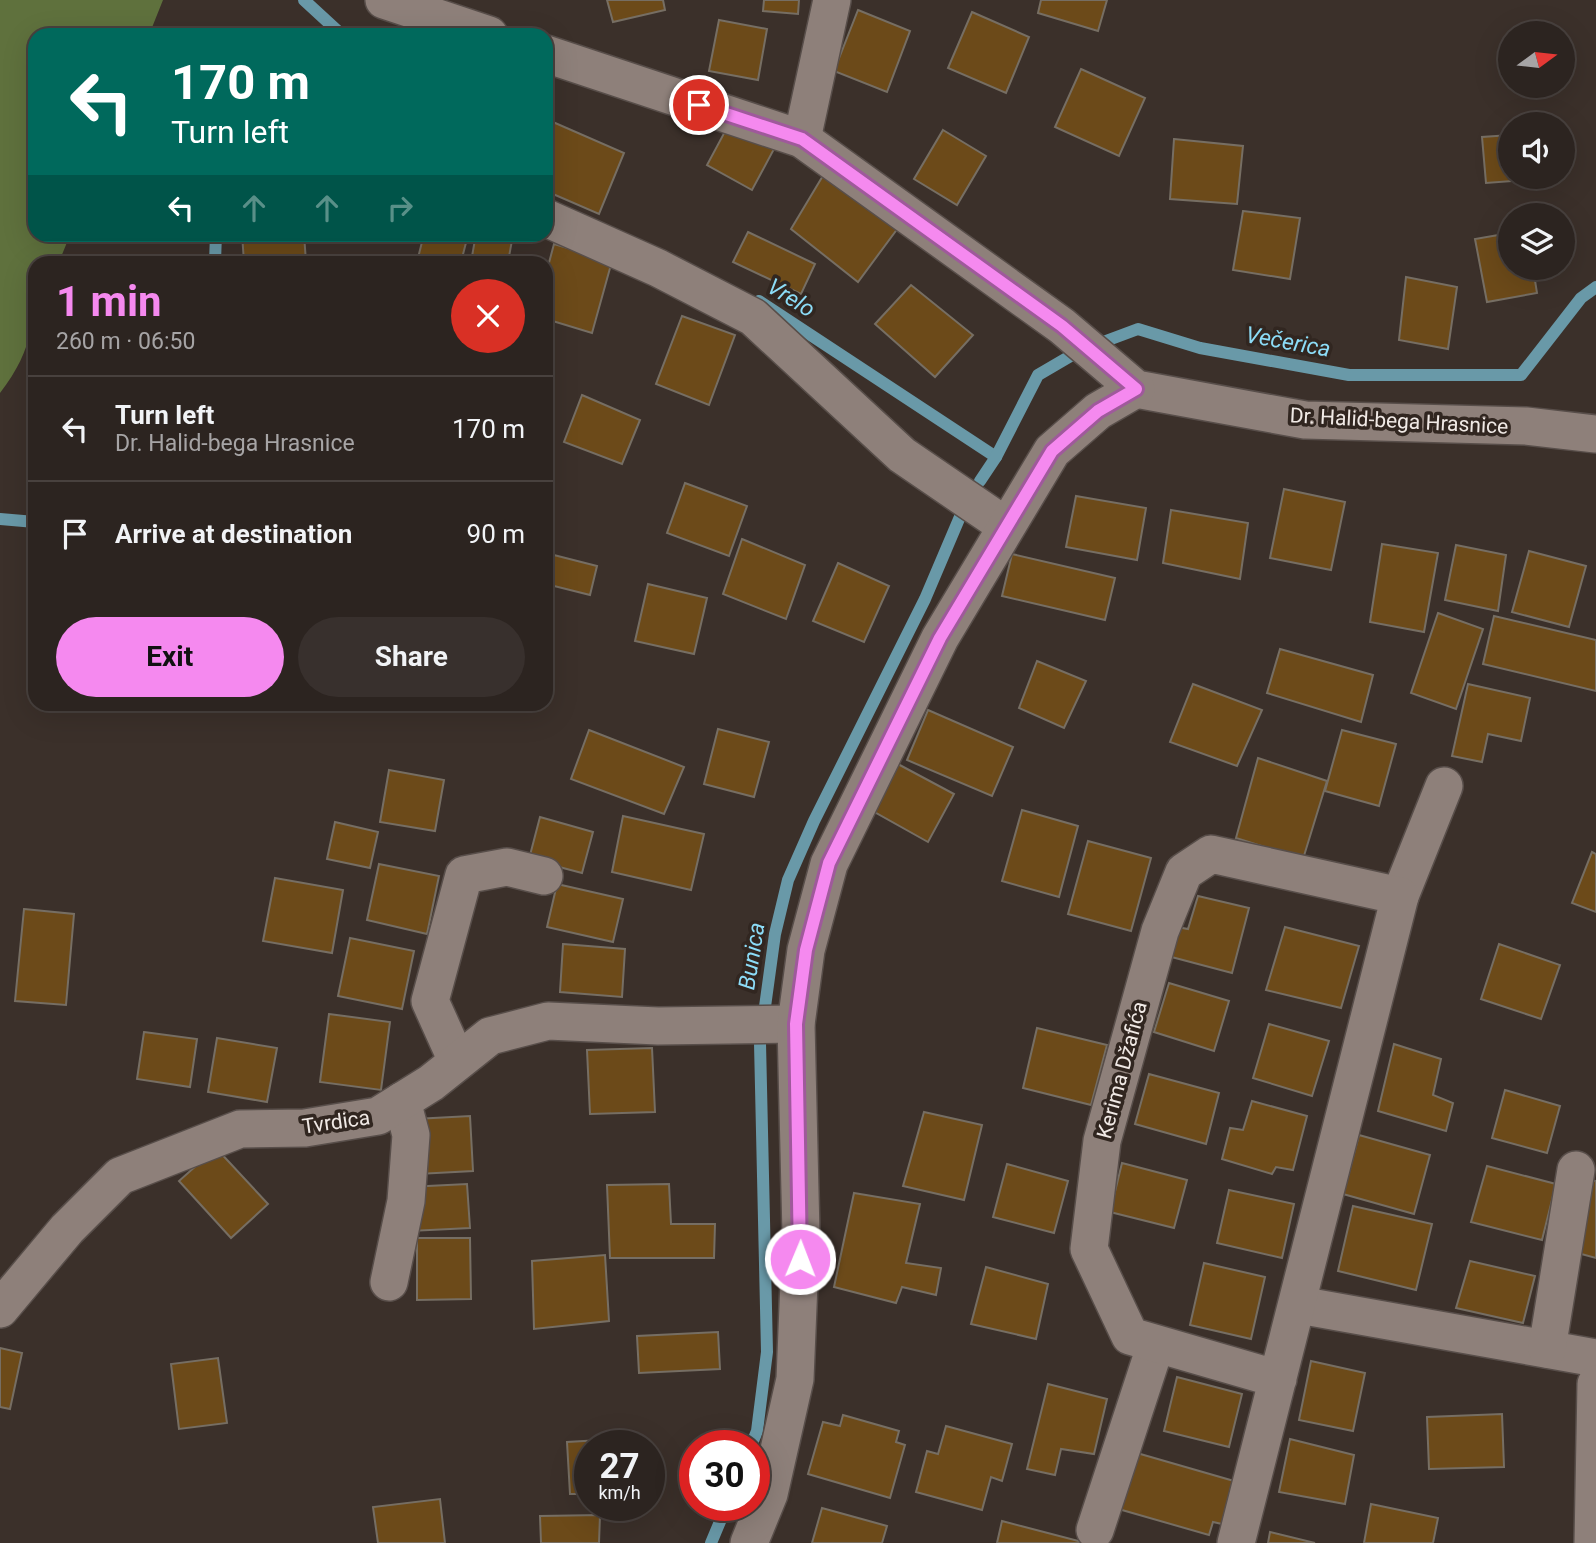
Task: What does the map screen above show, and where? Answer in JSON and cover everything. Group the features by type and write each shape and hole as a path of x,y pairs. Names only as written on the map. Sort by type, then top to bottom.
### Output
{"street":[{"path":"384,0 468,28"},
{"path":"802,139 832,0"},
{"path":"553,56 802,139 1062,326 1123,377 1098,411 1052,451 1006,526 940,638 829,863 787,1024 801,1234 795,1379 769,1494 749,1543"},
{"path":"553,221 658,268 753,317 902,455 1006,526"},
{"name":"Dr. Halid-bega Hrasnice","path":"1123,377 1305,420 1526,426 1596,434"},
{"path":"1237,1543 1400,896 1444,786"},
{"name":"Kerima Džafića","path":"1278,1380 1130,1336 1089,1249 1102,1141 1160,932 1184,872 1211,855 1400,896"},
{"path":"457,1061 430,1001 464,875 507,867 544,876"},
{"name":"Tvrdica","path":"0,1309 67,1229 120,1176 240,1129 305,1128 378,1116 490,1036 548,1021 658,1026 787,1024"},
{"path":"389,1282 406,1201 411,1135 402,1101"},
{"path":"1547,1349 1576,1170"},
{"path":"1299,1305 1596,1358"},
{"path":"1095,1530 1156,1344"},
{"path":"1593,1543 1596,1384"}],"green space":[{"path":"0,0 163,0 152,28 28,28 28,242 67,242 61,256 28,256 28,340 12,377 0,393"}],"building":[{"path":"607,0 663,0 665,10 613,22"},
{"path":"764,0 799,0 798,14 763,11"},
{"path":"1041,0 1107,0 1098,31 1038,13"},
{"path":"858,10 910,31 887,92 834,71"},
{"path":"972,12 1029,37 1006,93 948,68"},
{"path":"719,20 767,29 758,80 709,71"},
{"path":"1081,69 1145,98 1119,156 1055,127"},
{"path":"553,122 624,153 599,214 553,194"},
{"path":"729,124 774,149 752,190 707,165"},
{"path":"943,130 986,156 957,205 914,179"},
{"path":"1498,136 1498,182 1486,183 1482,137"},
{"path":"1174,139 1243,146 1237,204 1170,199"},
{"path":"824,174 898,228 858,282 791,229"},
{"path":"1243,211 1300,218 1290,279 1233,270"},
{"path":"748,232 815,264 801,294 733,262"},
{"path":"1498,235 1498,280 1535,280 1537,293 1487,302 1475,239"},
{"path":"243,242 305,242 306,256 244,256"},
{"path":"422,242 466,242 463,256 418,256"},
{"path":"475,242 512,242 509,256 472,256"},
{"path":"554,244 612,261 592,333 553,321 553,256 551,256"},
{"path":"1406,277 1457,287 1448,349 1399,340"},
{"path":"911,285 973,335 935,377 875,324"},
{"path":"682,316 735,335 709,405 656,384"},
{"path":"582,395 640,420 622,464 564,442"},
{"path":"685,483 747,506 729,556 667,533"},
{"path":"1284,489 1345,502 1331,570 1270,558"},
{"path":"1076,496 1146,508 1137,560 1066,547"},
{"path":"1171,510 1248,523 1240,579 1163,563"},
{"path":"742,539 805,565 786,619 723,594"},
{"path":"1382,544 1438,553 1424,632 1370,622"},
{"path":"1456,545 1506,555 1498,611 1445,600"},
{"path":"1529,551 1586,566 1569,627 1512,612"},
{"path":"1012,554 1115,578 1105,620 1002,596"},
{"path":"553,555 597,566 590,595 553,586"},
{"path":"838,563 889,586 864,642 813,621"},
{"path":"648,584 707,598 694,654 635,641"},
{"path":"1438,613 1483,629 1456,709 1411,693"},
{"path":"1494,616 1596,640 1596,691 1483,664"},
{"path":"1280,649 1373,675 1361,722 1267,693"},
{"path":"1037,661 1086,681 1064,728 1019,708"},
{"path":"1193,684 1262,710 1237,766 1170,742"},
{"path":"1468,684 1530,698 1521,741 1488,734 1482,762 1452,756"},
{"path":"928,710 1013,747 992,796 907,760"},
{"path":"718,729 769,742 754,797 704,784"},
{"path":"589,730 684,767 664,814 571,779"},
{"path":"1342,730 1396,744 1379,806 1325,791"},
{"path":"1258,758 1327,781 1303,859 1236,838"},
{"path":"896,763 954,794 928,842 871,810"},
{"path":"389,770 444,780 435,831 380,822"},
{"path":"1022,810 1078,826 1059,897 1002,881"},
{"path":"623,816 704,834 691,890 612,872"},
{"path":"540,817 593,832 582,873 529,859"},
{"path":"335,822 378,832 370,868 327,859"},
{"path":"1088,841 1151,858 1131,931 1068,914"},
{"path":"1592,852 1596,854 1596,912 1572,903"},
{"path":"379,864 439,876 427,934 367,920"},
{"path":"275,878 343,890 332,953 263,941"},
{"path":"557,884 623,899 613,942 547,927"},
{"path":"1198,896 1249,908 1232,973 1164,955 1172,926 1188,929"},
{"path":"24,909 74,914 66,1005 15,1001"},
{"path":"1285,927 1359,946 1341,1008 1266,990"},
{"path":"350,938 414,951 402,1009 338,996"},
{"path":"563,944 625,949 622,997 560,992"},
{"path":"1499,944 1560,965 1541,1019 1481,999"},
{"path":"1169,983 1229,1001 1214,1051 1154,1032"},
{"path":"329,1014 390,1022 381,1090 320,1082"},
{"path":"1269,1024 1329,1041 1312,1096 1253,1078"},
{"path":"1037,1028 1107,1045 1091,1105 1023,1088"},
{"path":"144,1032 197,1039 190,1087 137,1079"},
{"path":"217,1038 277,1048 267,1102 208,1092"},
{"path":"1394,1044 1441,1059 1433,1095 1453,1103 1446,1131 1378,1111"},
{"path":"652,1048 655,1112 590,1114 587,1050"},
{"path":"1149,1074 1219,1093 1206,1144 1135,1124"},
{"path":"1505,1090 1560,1106 1547,1153 1492,1138"},
{"path":"1252,1101 1307,1116 1293,1170 1276,1167 1272,1174 1222,1159 1230,1128 1243,1130"},
{"path":"924,1112 982,1125 964,1200 903,1186"},
{"path":"470,1116 473,1171 418,1174 415,1119"},
{"path":"1359,1135 1430,1155 1414,1214 1343,1194"},
{"path":"216,1148 268,1204 231,1238 179,1181"},
{"path":"1122,1163 1187,1180 1174,1228 1110,1212"},
{"path":"1007,1164 1068,1181 1054,1233 993,1217"},
{"path":"1487,1166 1556,1184 1542,1240 1471,1222"},
{"path":"1588,1180 1596,1181 1596,1258 1574,1252"},
{"path":"467,1184 470,1228 410,1231 408,1187"},
{"path":"669,1184 671,1224 715,1224 714,1258 610,1258 607,1185"},
{"path":"1229,1190 1294,1204 1282,1258 1217,1243"},
{"path":"854,1193 920,1204 906,1263 941,1268 936,1295 902,1287 896,1303 834,1287"},
{"path":"1353,1206 1432,1224 1416,1290 1338,1271"},
{"path":"417,1238 470,1238 471,1299 417,1300"},
{"path":"605,1255 609,1321 534,1329 532,1261"},
{"path":"1470,1261 1535,1276 1523,1323 1456,1308"},
{"path":"1204,1263 1265,1277 1251,1339 1190,1325"},
{"path":"986,1267 1048,1284 1036,1339 971,1324"},
{"path":"718,1332 720,1369 639,1373 637,1336"},
{"path":"0,1348 22,1353 10,1409 0,1407"},
{"path":"218,1358 227,1423 179,1429 171,1364"},
{"path":"1311,1361 1365,1373 1353,1431 1299,1420"},
{"path":"1177,1377 1242,1394 1229,1447 1164,1431"},
{"path":"1048,1384 1107,1399 1094,1454 1061,1449 1055,1475 1027,1469"},
{"path":"1502,1414 1504,1467 1429,1469 1427,1417"},
{"path":"843,1415 899,1431 896,1442 905,1445 890,1498 808,1474 823,1422 840,1426"},
{"path":"946,1426 1012,1444 1002,1481 991,1477 982,1510 916,1492 927,1451 938,1454"},
{"path":"1290,1439 1354,1455 1345,1504 1279,1492"},
{"path":"567,1442 574,1442 574,1494 570,1494"},
{"path":"1130,1451 1234,1481 1222,1524 1213,1522 1209,1535 1115,1508"},
{"path":"440,1499 445,1543 378,1543 373,1507"},
{"path":"1371,1504 1438,1518 1433,1543 1364,1543"},
{"path":"822,1508 887,1526 882,1543 812,1543"},
{"path":"574,1515 574,1521 600,1521 599,1543 541,1543 540,1516"},
{"path":"1002,1521 1086,1543 997,1543"},
{"path":"1270,1532 1315,1543 1268,1543"}],"waterway":[{"name":"Vrelo","path":"304,0 334,28"},
{"name":"Vrelo","path":"215,256 216,242"},
{"name":"Večerica","path":"980,481 996,457 1038,375 1079,351 1138,329 1200,348 1349,375 1521,375 1581,298 1596,287"},
{"name":"Vrelo","path":"759,301 996,457"},
{"name":"Bunica","path":"757,1430 767,1352 760,1043 775,934 788,880 814,821 925,599 962,512"},
{"name":"Vrelo","path":"0,519 28,521"},
{"name":"Bunica","path":"711,1543 720,1521"}],"route":[{"path":"699,105 802,139 1062,326 1136,389 1098,411 1052,451 940,638 829,863 806,950 796,1024 800,1259"}]}
